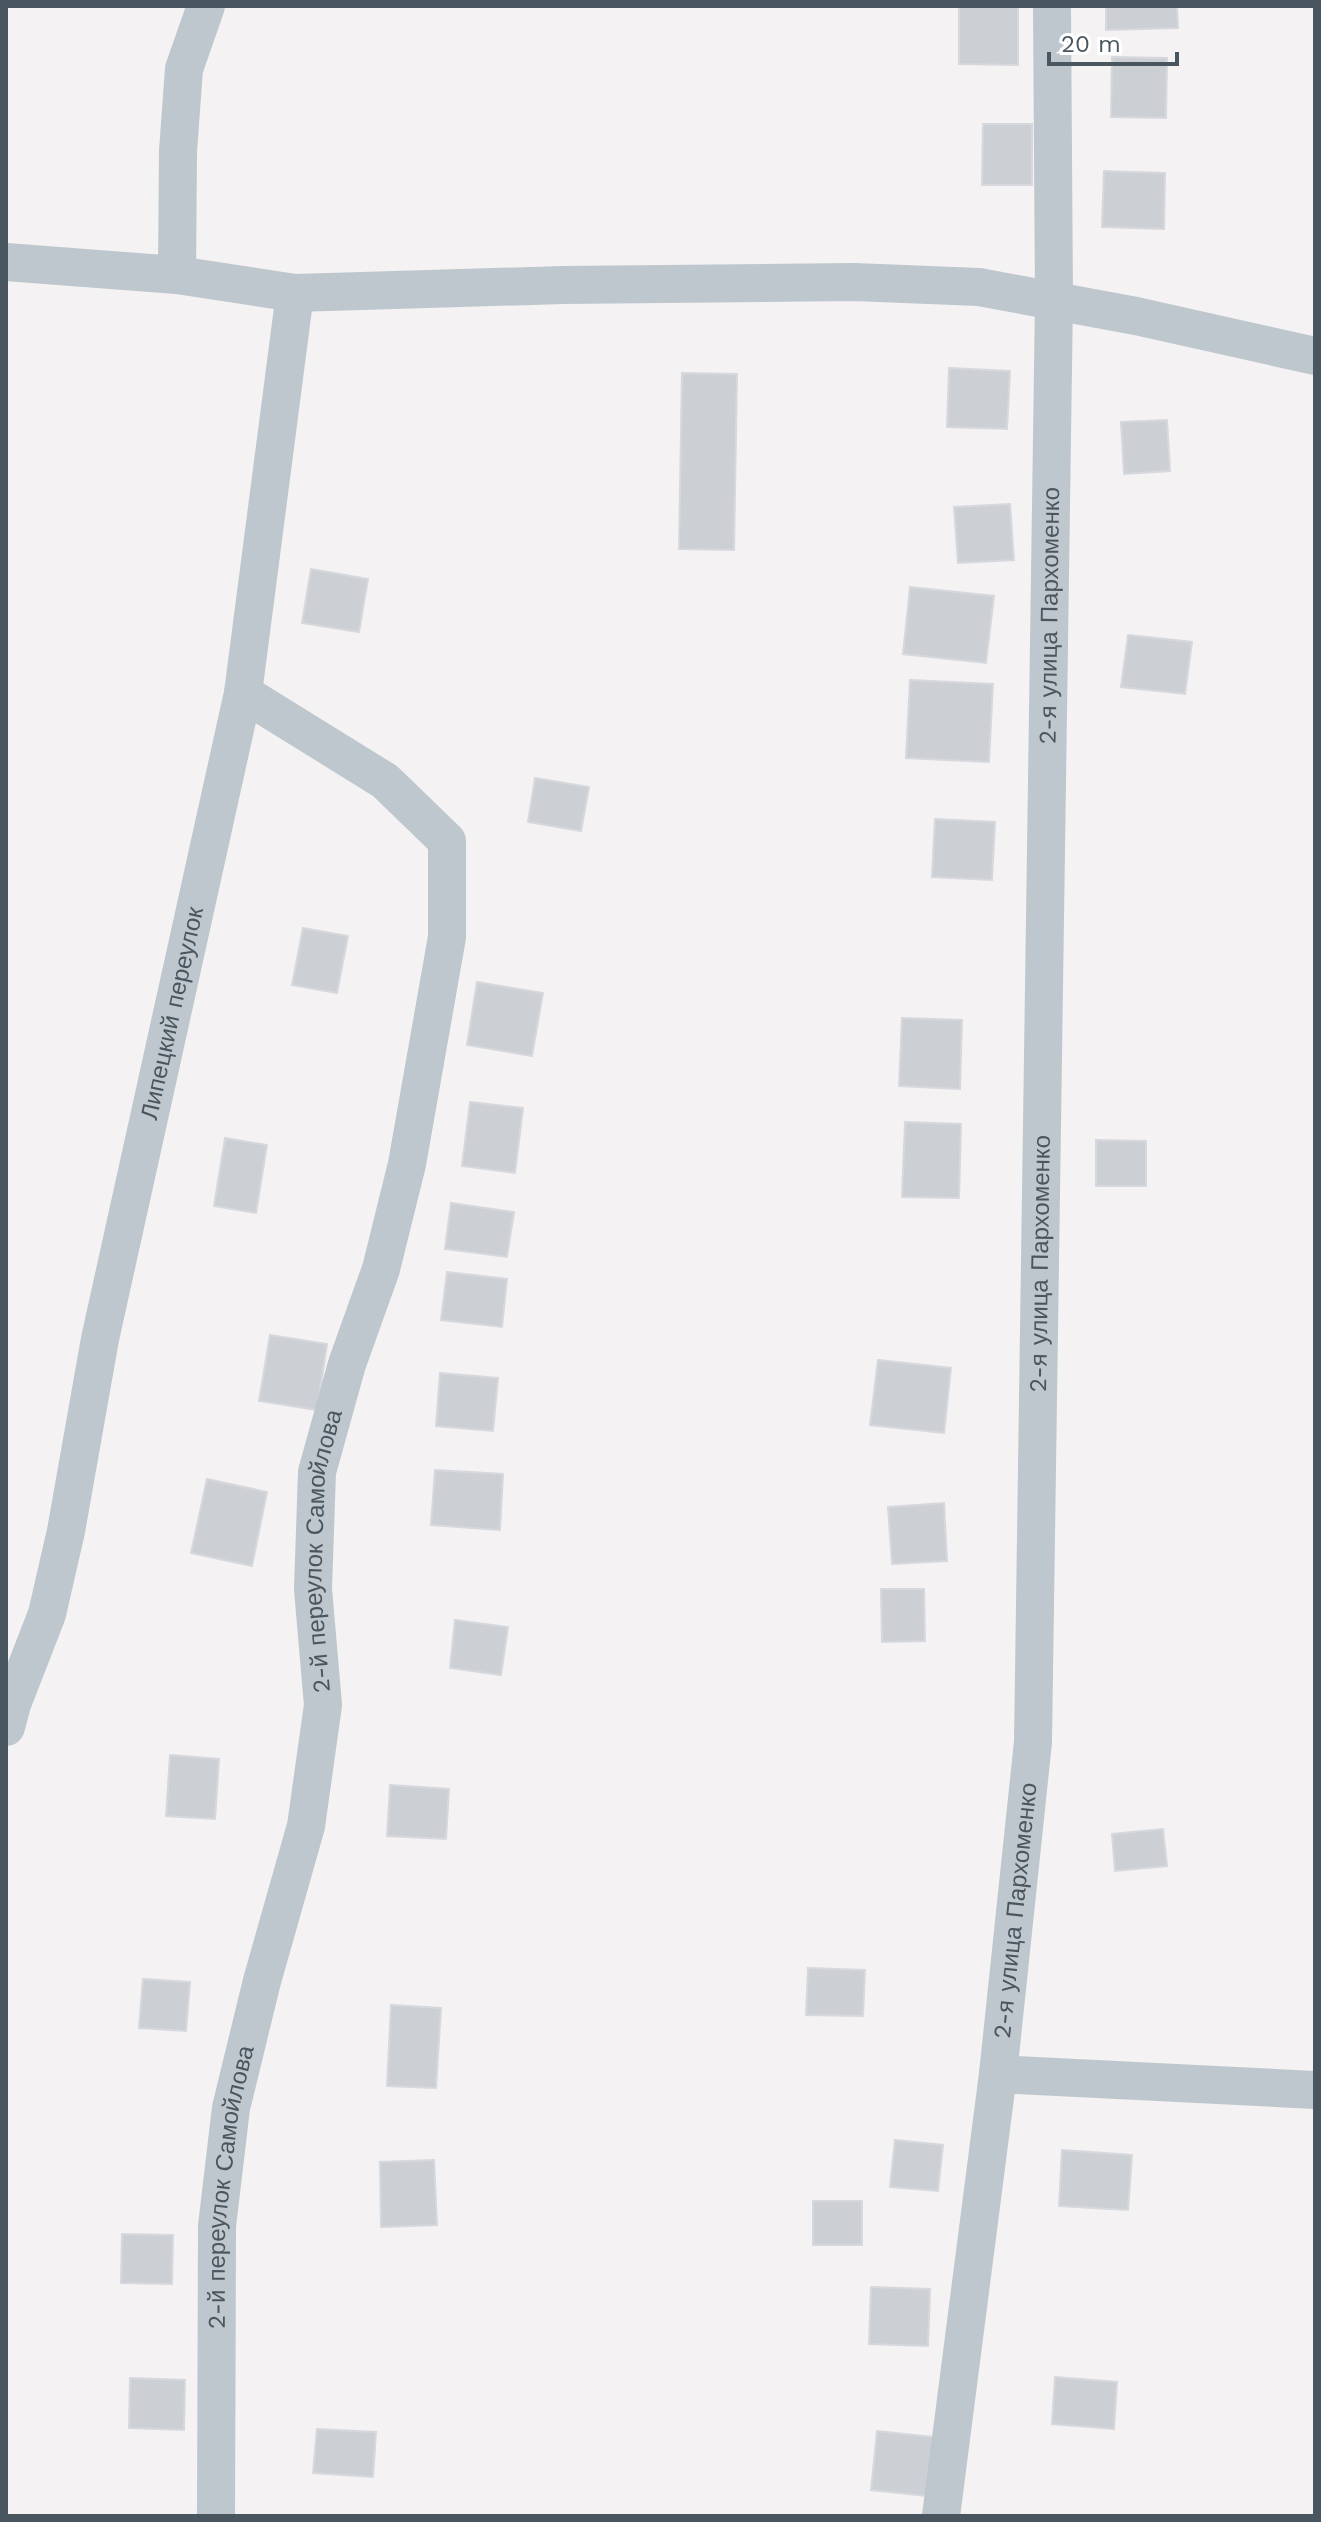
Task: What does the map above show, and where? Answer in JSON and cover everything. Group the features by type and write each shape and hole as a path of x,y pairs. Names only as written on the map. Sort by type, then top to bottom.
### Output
{"street":[{"path":"177,275 178,151 184,69 206,6"},
{"name":"2-я улица Пархоменко","path":"941,2516 998,2074 1033,1742 1054,300 1052,6"},
{"path":"6,262 177,275 295,293 563,285 854,282 979,287 1315,356"},
{"name":"Липецкий переулок","path":"6,1727 51,1600 103,1324 243,693 295,293"},
{"name":"2-й переулок Самойлова","path":"216,2516 217,2226 231,2108 262,1981 306,1826 323,1705 313,1589 317,1472 347,1364 381,1269 403,1179 447,937 447,841 385,781 243,693"},
{"path":"998,2074 1315,2090"}],"building":[{"path":"959,6 1018,6 1018,65 959,64"},
{"path":"1106,6 1177,6 1178,28 1106,30"},
{"path":"1112,57 1167,58 1166,118 1111,117"},
{"path":"983,124 1032,124 1032,185 982,185"},
{"path":"1104,171 1165,173 1164,229 1102,227"},
{"path":"949,368 1010,371 1007,429 947,427"},
{"path":"682,373 737,374 734,550 679,549"},
{"path":"1167,420 1170,471 1124,474 1121,422"},
{"path":"1010,504 1014,560 958,563 954,507"},
{"path":"311,569 368,579 359,632 302,623"},
{"path":"910,587 994,596 986,663 903,654"},
{"path":"1128,635 1192,642 1185,694 1121,687"},
{"path":"910,680 993,684 989,762 906,758"},
{"path":"535,778 589,787 581,831 528,822"},
{"path":"935,819 995,822 992,880 932,877"},
{"path":"303,928 348,936 337,993 292,985"},
{"path":"477,982 543,993 532,1056 467,1045"},
{"path":"902,1018 962,1020 960,1089 899,1086"},
{"path":"470,1102 523,1108 515,1173 462,1166"},
{"path":"905,1122 961,1124 959,1198 902,1197"},
{"path":"225,1138 267,1145 256,1213 214,1206"},
{"path":"1096,1140 1146,1141 1146,1186 1096,1186"},
{"path":"451,1203 514,1212 507,1257 445,1249"},
{"path":"447,1272 507,1279 502,1327 441,1320"},
{"path":"270,1335 327,1344 317,1410 259,1401"},
{"path":"878,1360 951,1368 944,1433 870,1425"},
{"path":"440,1373 498,1378 493,1431 436,1426"},
{"path":"435,1470 503,1474 500,1530 431,1525"},
{"path":"207,1479 267,1492 252,1566 191,1553"},
{"path":"944,1503 947,1561 892,1564 888,1507"},
{"path":"881,1589 924,1589 925,1641 882,1642"},
{"path":"455,1620 508,1627 501,1675 450,1668"},
{"path":"170,1755 219,1759 215,1819 166,1816"},
{"path":"390,1785 449,1789 446,1839 387,1836"},
{"path":"1163,1829 1167,1866 1115,1871 1112,1834"},
{"path":"808,1968 865,1970 863,2016 806,2015"},
{"path":"143,1979 190,1982 186,2031 139,2028"},
{"path":"391,2005 441,2008 436,2088 387,2086"},
{"path":"895,2140 943,2145 938,2191 890,2187"},
{"path":"1062,2150 1132,2155 1128,2210 1059,2206"},
{"path":"434,2160 437,2225 381,2227 380,2162"},
{"path":"813,2201 862,2201 862,2245 813,2245"},
{"path":"122,2234 173,2235 172,2284 121,2283"},
{"path":"871,2287 930,2289 928,2346 869,2344"},
{"path":"1055,2377 1117,2382 1114,2429 1052,2424"},
{"path":"130,2378 185,2380 184,2430 129,2428"},
{"path":"317,2429 376,2432 373,2477 313,2473"},
{"path":"877,2431 933,2437 926,2496 871,2490"}]}
